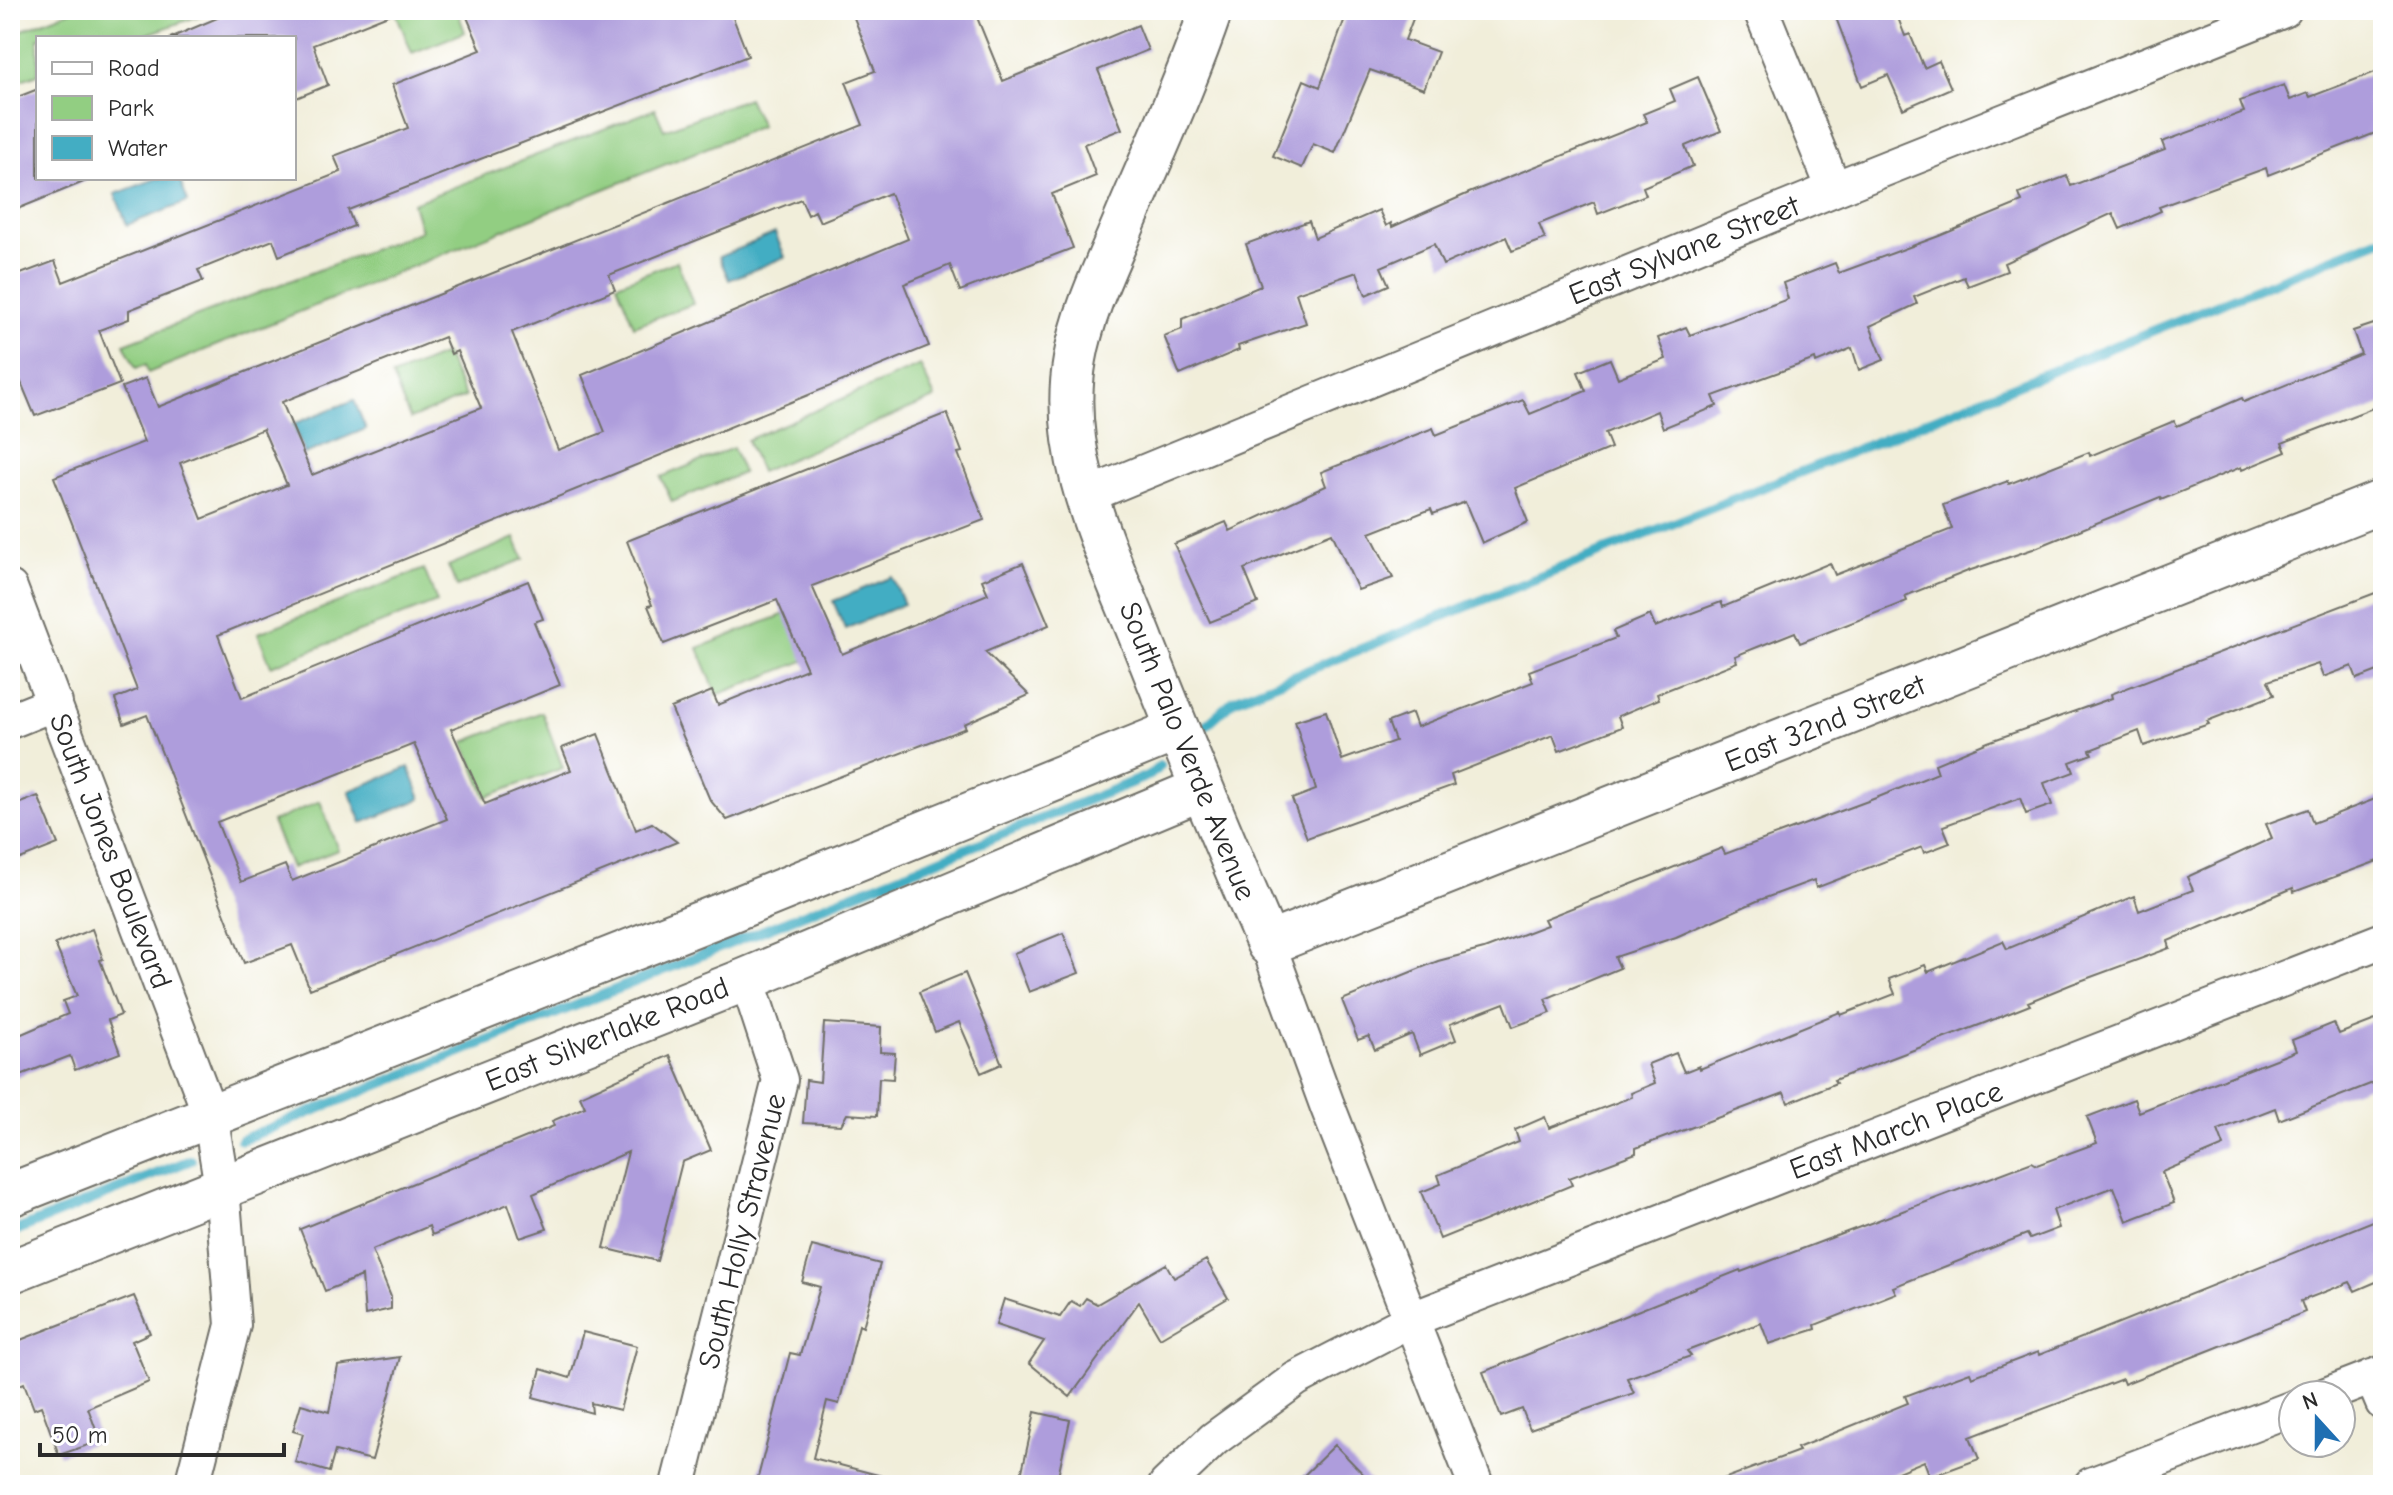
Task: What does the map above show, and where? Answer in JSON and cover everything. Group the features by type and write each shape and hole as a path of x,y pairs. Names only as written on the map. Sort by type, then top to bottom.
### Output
{"street":[{"name":"South Palo Verde Avenue","path":"1211,10 1171,117 1083,325 1075,358 1070,410 1073,441 1086,496 1177,730 1268,944 1476,1485"},
{"path":"1761,10 1834,189"},
{"name":"East Sylvane Street","path":"1086,496 1834,189 2284,10"},
{"name":"East 32nd Street","path":"1268,944 2383,501"},
{"name":"South Jones Boulevard","path":"10,588 210,1114 222,1187 233,1325 192,1485"},
{"path":"10,721 55,703"},
{"path":"10,1195 1177,730"},
{"name":"East Silverlake Road","path":"10,1272 747,979 1201,789"},
{"name":"East March Place","path":"1166,1485 1214,1439 1296,1379 1410,1320 2383,940"},
{"name":"South Holly Stravenue","path":"678,1485 780,1080 747,979"},
{"path":"2357,1389 2379,1384"},
{"path":"2091,1485 2277,1414"}],"green space":[{"path":"73,10 203,10 204,14 143,36 36,36 36,75 10,84 10,35"},
{"path":"395,10 457,10 465,32 412,53"},
{"path":"748,98 761,126 148,373 146,365 136,368 124,344 421,231 413,203 655,109 664,130"},
{"path":"677,261 693,304 634,326 617,284"},
{"path":"445,354 465,397 410,419 392,376"},
{"path":"920,365 935,398 760,472 747,440"},
{"path":"733,448 743,473 672,502 661,477"},
{"path":"515,538 524,559 457,587 448,566"},
{"path":"424,569 437,602 271,666 258,633"},
{"path":"803,607 822,654 717,695 698,648"},
{"path":"542,712 563,768 486,797 464,742"},
{"path":"320,801 338,850 291,868 272,822"}],"water":[{"path":"153,180 180,180 188,202 127,225 115,194"},
{"path":"775,233 785,257 729,280 719,257"},
{"path":"354,400 366,429 305,454 293,424"},
{"path":"892,577 904,604 845,629 833,601"},
{"path":"409,767 421,799 362,823 349,791"}],"building":[{"path":"236,10 398,10 313,45 328,85 296,98 296,36 175,36"},
{"path":"464,10 730,10 748,56 348,210 354,226 279,256 273,240 198,270 203,281 129,310 129,319 99,330 120,384 35,416 10,356 10,278 55,261 63,282 341,172 334,156 408,128 392,85 481,50"},
{"path":"851,10 974,10 1003,81 1138,25 1148,50 1098,70 1122,129 1084,144 1096,176 1052,194 1073,248 960,291 950,265 904,284 929,346 218,635 242,698 528,581 543,619 534,622 560,685 451,729 485,804 571,770 562,748 598,734 636,830 652,823 677,842 310,989 292,945 244,963 147,715 124,724 115,699 137,690 54,477 144,442 122,387 146,378 158,407 863,125 846,82 875,71","holes":["890,193 908,239 582,375 605,432 558,450 512,332 615,290 609,275 801,199 808,215 815,211 820,222","444,337 451,354 457,351 481,408 312,475 282,402","263,429 287,485 202,519 180,463","414,744 447,819 292,881 285,865 241,882 217,822"]},
{"path":"1348,10 1396,10 1414,16 1405,40 1438,52 1424,89 1370,70 1335,153 1313,144 1302,168 1273,156 1304,80 1320,87"},
{"path":"1833,10 1895,10 1905,36 1910,34 1924,68 1939,61 1951,88 1903,109 1888,75 1862,86"},
{"path":"2383,69 2383,130 2268,175 2266,168 2159,207 2161,211 2120,229 2113,213 2004,263 2007,271 1968,286 1964,277 1914,297 1917,304 1870,326 1884,360 1859,370 1852,348 1816,363 1815,359 1713,396 1717,406 1663,428 1657,411 1605,433 1611,448 1515,488 1528,522 1482,543 1465,502 1433,514 1431,509 1370,533 1393,578 1358,590 1332,533 1244,569 1258,603 1210,622 1174,544 1226,522 1230,531 1326,486 1321,472 1433,428 1436,435 1523,400 1530,414 1586,391 1578,372 1610,359 1618,378 1666,359 1658,338 1686,327 1690,335 1788,299 1783,283 1835,263 1839,273 1939,236 2022,202 2019,194 2067,176 2071,186 2165,150 2162,142 2244,112 2240,101 2284,85 2290,100 2308,93 2310,97"},
{"path":"1698,77 1721,131 1685,146 1693,166 1643,187 1646,195 1598,214 1594,202 1539,224 1545,239 1512,251 1506,237 1443,265 1434,244 1381,267 1389,285 1366,295 1357,272 1296,293 1306,323 1238,346 1239,350 1180,375 1164,336 1182,329 1182,319 1261,286 1246,244 1309,221 1315,238 1379,210 1386,226 1391,223 1392,227 1647,122 1643,114 1675,101 1670,89"},
{"path":"36,90 36,180 89,180 10,212 10,100"},
{"path":"2383,321 2383,404 2282,443 2286,452 1968,571 1905,596 1907,601 1800,643 1795,632 1735,656 1737,662 1657,694 1659,699 1618,716 1622,727 1559,751 1553,735 1451,775 1454,785 1307,838 1292,799 1316,790 1295,721 1326,711 1342,760 1395,741 1388,722 1412,713 1417,727 1533,682 1529,671 1616,638 1613,631 1650,615 1655,627 1721,602 1723,607 1830,563 1835,575 1952,529 1943,505 2008,481 2009,484 2089,452 2090,456 2174,421 2177,426 2242,398 2244,402 2361,354 2353,331"},
{"path":"947,413 962,452 958,453 984,520 812,586 842,654 988,594 982,580 1023,563 1049,625 985,652 1029,695 964,724 966,728 727,820 710,800 671,708 712,691 718,705 807,669 777,600 664,644 627,541"},
{"path":"2383,590 2383,669 2357,679 2352,666 2323,677 2318,664 2268,681 2274,695 2207,721 2209,724 2144,746 2139,731 2090,750 2092,754 2070,762 2074,772 2044,783 2052,805 2026,814 2020,798 1943,826 1950,843 1924,853 1922,847 1816,888 1814,880 1676,937 1615,957 1620,968 1545,999 1551,1013 1513,1027 1504,1003 1450,1024 1456,1040 1420,1055 1412,1034 1375,1050 1369,1036 1358,1040 1342,1000 1438,961 1484,949 1547,925 1544,919 1722,848 1725,854 1876,798 1938,773 1935,764 1988,742 2112,698 2111,694"},
{"path":"38,796 58,844 10,863 10,807"},
{"path":"2383,796 2383,859 2294,892 2293,888 2168,941 2170,948 1834,1080 1836,1083 1788,1103 1784,1093 1636,1148 1636,1153 1569,1178 1572,1185 1440,1239 1421,1192 1441,1184 1438,1175 1519,1142 1515,1130 1545,1117 1549,1128 1632,1097 1631,1093 1655,1083 1648,1064 1676,1053 1684,1072 1699,1066 1700,1069 1840,1012 1841,1015 1895,994 1889,979 1925,965 1928,972 2003,941 2007,949 2134,896 2139,911 2193,890 2187,877 2272,838 2266,824 2308,809 2313,823"},
{"path":"92,929 121,1015 108,1020 120,1053 75,1070 70,1056 10,1079 10,1039 68,1014 63,1001 77,996 55,944"},
{"path":"1063,933 1079,973 1029,992 1014,953"},
{"path":"965,973 1002,1064 981,1073 959,1022 935,1032 919,992"},
{"path":"2383,1017 2383,1079 2279,1120 2275,1108 2218,1130 2224,1146 2162,1172 2174,1203 2127,1221 2114,1187 2053,1210 2059,1228 2030,1239 2027,1234 1893,1287 1896,1293 1815,1325 1816,1329 1769,1344 1761,1323 1687,1351 1691,1356 1627,1378 1634,1393 1530,1429 1522,1409 1501,1417 1483,1372 1740,1270 2032,1162 2037,1165 2097,1143 2087,1117 2134,1099 2139,1112 2296,1051 2292,1040 2334,1023 2339,1034"},
{"path":"824,1023 881,1027 880,1052 895,1053 893,1079 879,1078 877,1116 847,1114 841,1125 803,1123 806,1080 820,1082"},
{"path":"670,1055 711,1150 682,1162 657,1261 604,1248 628,1152 533,1194 547,1229 520,1238 508,1204 432,1235 429,1226 372,1250 391,1297 391,1309 365,1315 362,1276 325,1291 300,1229 554,1126 552,1121 585,1107 580,1096"},
{"path":"2383,1217 2383,1279 2355,1291 2350,1282 2301,1301 2305,1312 2124,1384 2122,1379 1970,1437 1979,1459 1930,1477 1924,1461 1867,1485 1716,1485 1715,1482 1799,1451 1797,1448 1908,1403 1905,1396 1970,1372 1972,1377 2038,1352 2039,1355"},
{"path":"812,1246 880,1264 863,1327 859,1325 839,1404 827,1401 813,1458 882,1476 881,1485 756,1485 790,1353 800,1355 820,1287 802,1282"},
{"path":"1206,1260 1228,1298 1160,1338 1139,1302 1070,1397 1029,1363 1044,1341 996,1325 1004,1299 1060,1317 1071,1301 1080,1306 1086,1298 1097,1304 1166,1264 1174,1278"},
{"path":"134,1296 150,1333 132,1341 149,1382 88,1408 100,1441 59,1455 41,1406 34,1409 24,1383 10,1389 10,1344"},
{"path":"583,1332 637,1346 620,1410 591,1403 592,1413 533,1397 541,1369 570,1378"},
{"path":"400,1357 372,1460 335,1451 329,1472 295,1462 303,1434 293,1431 301,1404 329,1412 338,1366"},
{"path":"1035,1412 1070,1420 1056,1485 1019,1485"},
{"path":"1335,1445 1374,1485 1294,1485"}],"waterway":[{"path":"1206,725 1234,700 2383,238"},
{"path":"241,1140 1150,775 1160,766"},
{"path":"10,1233 191,1160"}]}
